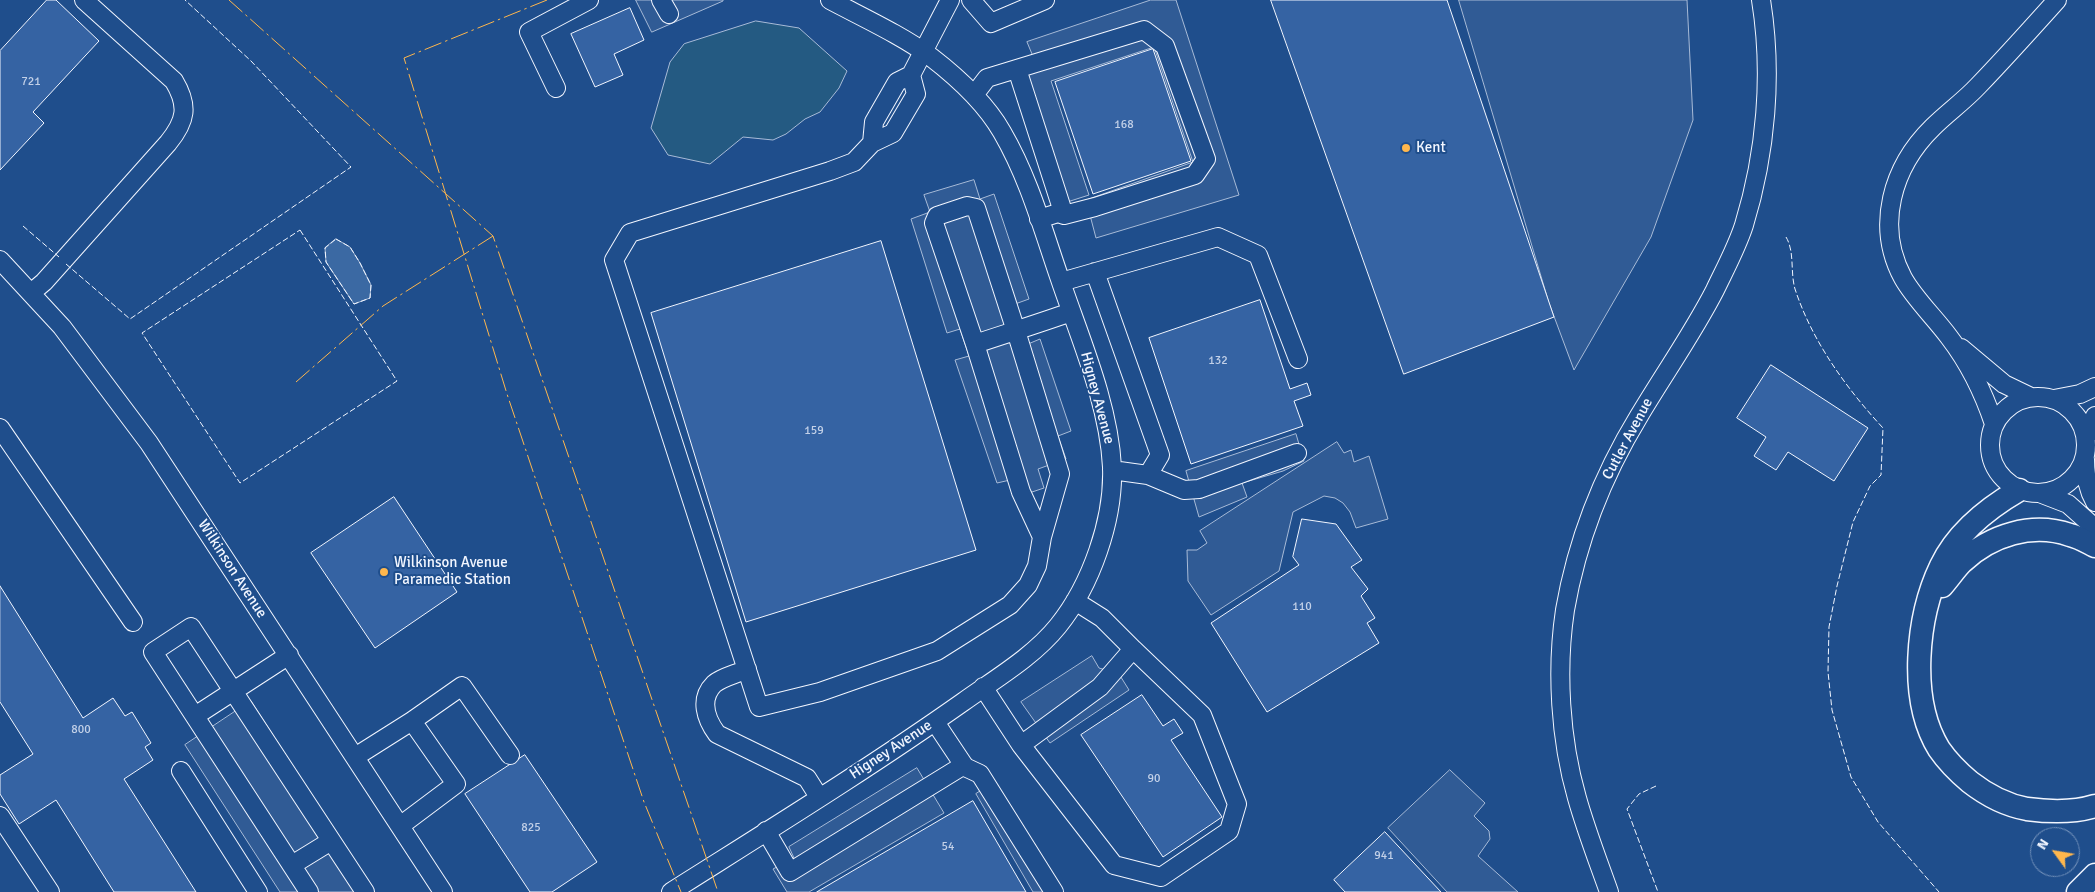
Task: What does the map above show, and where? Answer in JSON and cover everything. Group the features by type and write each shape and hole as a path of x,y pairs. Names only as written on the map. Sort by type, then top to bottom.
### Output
{"main road":[{"path":"2019,490 1984,512 1962,535 1942,565 1929,602 1921,633 1919,673 1922,703 1938,748 1954,769 1985,794 2010,806 2042,811 2066,812 2095,806"},
{"path":"1929,602 1961,563 1980,548 2005,535 2031,530 2056,531 2072,535 2095,546"},
{"path":"2078,892 2095,874"}],"street":[{"path":"31,293 44,282 168,143 184,117 182,93 174,81 84,0"},
{"path":"556,88 529,32 588,0"},
{"name":"Higney Avenue","path":"671,892 935,722 1035,649 1057,627 1089,575 1101,542 1108,511 1112,470 1109,436 1091,369 1025,178 1001,130 974,95 922,52 830,0"},
{"path":"950,0 911,75 916,94 893,132 872,143 854,162 630,233 614,260 758,707 820,692 937,652 1010,605 1028,585 1037,566 1042,537 1060,474 976,208 967,206 937,216 934,223 976,344 1021,492 1042,537"},
{"path":"972,0 991,23 1046,0"},
{"name":"Cutler Avenue","path":"1609,892 1576,797 1566,745 1562,713 1561,663 1565,612 1578,554 1600,491 1637,418 1714,291 1743,227 1756,180 1765,116 1768,59 1761,0"},
{"path":"1994,424 1985,397 1951,339 1904,279 1892,255 1888,218 1892,195 1900,173 1915,147 1932,128 1977,88 2057,0"},
{"path":"974,95 987,78 1144,30 1165,46 1206,158 1195,175 1064,215 1058,213 1039,219"},
{"path":"1017,69 1064,215"},
{"path":"1061,282 1218,237 1258,255 1298,359"},
{"name":"Wilkinson Avenue","path":"0,260 62,327 144,436 443,892"},
{"path":"1095,272 1160,455 1148,475"},
{"path":"976,344 1072,312"},
{"path":"1951,339 2004,384 2031,398"},
{"path":"2085,459 2080,470 2069,483 2054,492 2030,494 2006,482 1996,470 1991,455 1990,439 1994,424 2016,402 2031,398 2054,399 2080,394 2095,387"},
{"path":"2054,399 2066,405 2075,414 2082,425 2086,438"},
{"path":"2095,416 2086,438 2085,459 2085,475 2088,489 2095,502"},
{"path":"0,428 133,622"},
{"path":"1112,470 1148,475 1184,490 1199,489 1297,453"},
{"path":"2042,494 2068,504 2095,528"},
{"path":"983,687 1021,745 1114,865 1161,877 1228,831 1237,804 1202,715 1102,618 1075,600"},
{"path":"309,892 153,652 191,627 365,892"},
{"path":"1021,745 1100,688 1133,649"},
{"path":"195,716 289,655"},
{"path":"747,669 715,684 707,696 705,705 708,722 716,734 807,778 819,797"},
{"path":"355,757 412,722 462,686 510,756"},
{"path":"400,826 456,784 412,722"},
{"path":"935,722 964,765 980,774 1054,892"},
{"path":"766,832 790,872 964,765"},
{"path":"181,771 258,892"},
{"path":"0,816 50,892"},
{"path":"292,865 331,841"}],"shaded area":[{"path":"636,0 723,0 723,1 652,32"},
{"path":"1151,0 1176,0 1239,195 1096,238 1086,200 1193,162 1154,47 1051,81 1089,195 1061,204 1024,88 1032,54 1027,42"},
{"path":"1459,0 1687,0 1693,120 1651,237 1574,370 1549,303"},
{"path":"756,21 799,28 847,71 839,88 820,112 805,119 786,134 773,140 743,137 710,164 668,155 651,128 670,62 684,44"},
{"path":"974,180 980,199 994,194 1029,299 1015,304 1028,344 1040,339 1071,431 1058,436 1066,459 1038,469 1044,488 1017,497 1010,480 997,483 955,360 969,356 960,329 947,333 911,219 930,212 924,195"},
{"path":"336,239 350,247 360,263 371,285 370,298 354,304 326,262 325,248"},
{"path":"1296,434 1304,461 1283,471 1242,483 1247,497 1199,517 1186,471"},
{"path":"1337,442 1344,453 1351,450 1354,462 1369,456 1388,519 1356,528 1350,512 1343,503 1335,498 1324,496 1293,512 1279,571 1211,615 1188,581 1187,550 1197,550 1207,543 1200,531"},
{"path":"1092,656 1099,668 1119,674 1129,690 1050,743 1021,702"},
{"path":"251,701 374,892 280,892 185,745"},
{"path":"917,768 944,813 809,892 787,892 773,869 794,858 789,847"},
{"path":"1450,770 1485,803 1474,816 1489,831 1490,839 1478,856 1518,892 1447,892 1388,828"},
{"path":"988,786 1054,892 1033,892 976,794"}],"building":[{"path":"47,0 56,0 99,41 33,112 44,123 0,170 0,51"},
{"path":"1271,0 1447,0 1554,317 1404,374"},
{"path":"630,8 644,40 614,54 623,75 595,87 571,34"},
{"path":"1153,49 1191,161 1093,194 1055,82"},
{"path":"881,241 976,550 746,622 651,313"},
{"path":"1260,300 1290,389 1307,383 1311,395 1294,401 1303,426 1191,464 1149,338"},
{"path":"1771,365 1868,428 1834,481 1788,452 1776,470 1754,456 1766,437 1737,418"},
{"name":"Wilkinson Avenue Paramedic Station","path":"394,497 457,592 375,648 311,553"},
{"path":"1302,519 1336,524 1362,560 1351,567 1368,589 1361,596 1375,618 1367,623 1379,643 1267,712 1211,623 1299,565 1293,557"},
{"path":"0,586 83,718 113,698 125,716 132,712 151,743 145,747 153,760 124,779 196,892 114,892 56,800 19,824 0,794 0,775 33,754 0,702"},
{"path":"1142,695 1163,726 1174,719 1183,733 1171,740 1222,817 1163,857 1081,735"},
{"path":"525,755 597,862 552,892 530,892 465,794"},
{"path":"973,801 1026,892 817,892"},
{"path":"1385,832 1441,892 1345,892 1334,880"}],"fence":[{"path":"66,264 130,319 351,167 251,61 185,0"},
{"path":"23,226 59,257"},
{"path":"300,230 397,381 240,483 142,333 300,230"},
{"path":"1786,237 1789,243 1795,289 1811,327 1843,380 1883,428 1881,475 1870,486 1853,522 1829,627 1828,672 1832,710 1851,777 1878,822 1939,892"},
{"path":"336,239 350,247 360,263 371,285 370,298 354,304 326,262 325,248 336,239"},
{"path":"1656,786 1639,794 1627,809 1658,892"}],"power":[{"path":"229,0 493,236 718,892"},
{"path":"547,0 404,58 507,394 644,802 681,892"},
{"path":"296,382 383,306 493,236"}],"place":[{"name":"Kent","path":"1406,148"},
{"name":"Wilkinson Avenue Paramedic Station","path":"384,572"}]}
